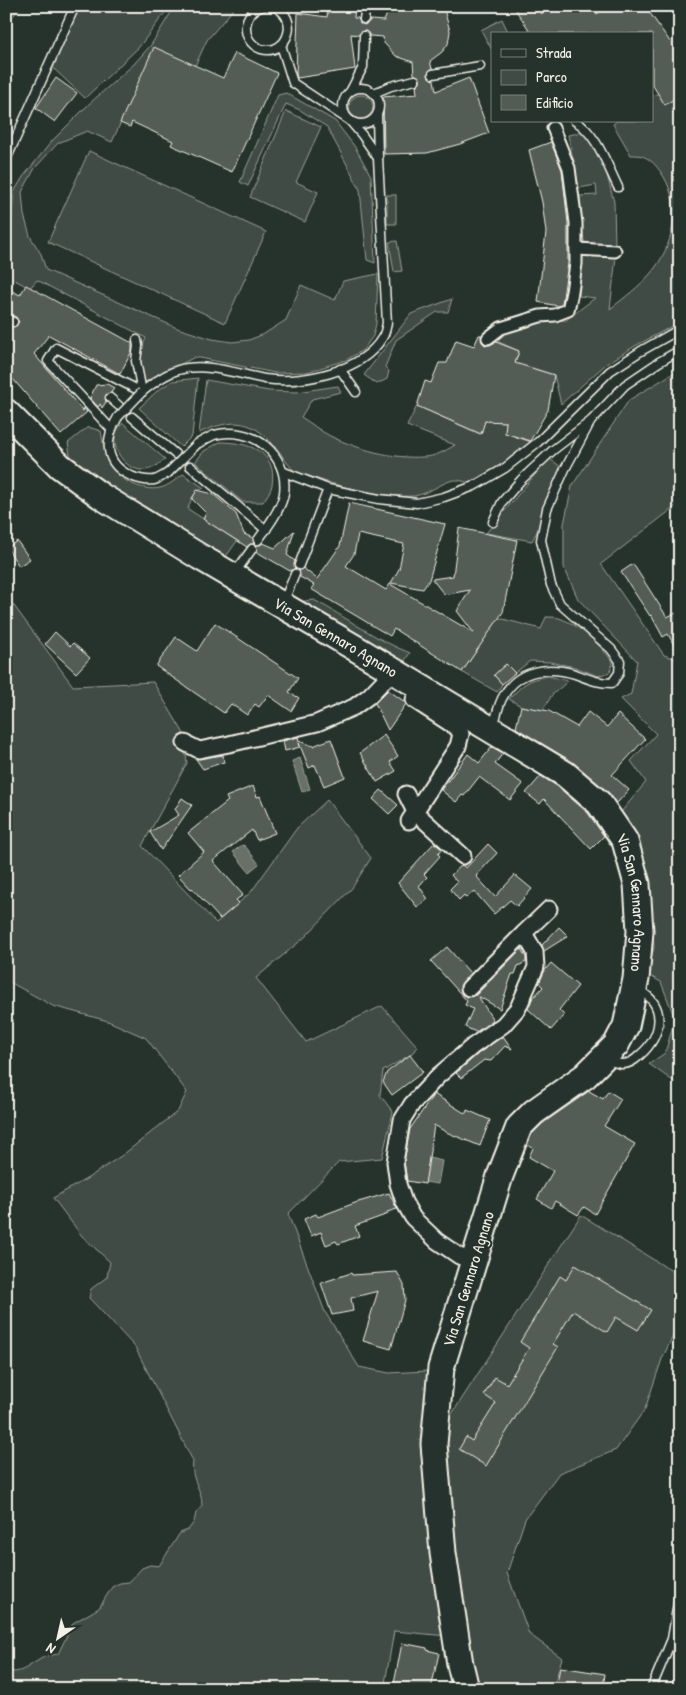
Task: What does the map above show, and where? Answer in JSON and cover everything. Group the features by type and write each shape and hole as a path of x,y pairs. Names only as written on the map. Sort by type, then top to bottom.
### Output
{"main road":[{"name":"Via San Gennaro Agnano","path":"6,412 60,466 100,496 565,774 599,803 625,841 637,884 640,931 634,988 626,1026 616,1044 585,1076 534,1112 519,1127 500,1176 441,1368 434,1444 443,1553 460,1664 466,1689"}],"street":[{"path":"488,338 501,328 568,310 576,264 576,222 569,168 553,128"},
{"path":"576,249 616,251"},
{"path":"185,744 199,750 317,723 354,707 369,696 393,671"},
{"path":"412,817 458,746 460,734 457,728 414,700 422,688"},
{"path":"406,794 412,817 463,856"},
{"path":"469,988 549,909"},
{"path":"474,1262 459,1256 437,1241 413,1218 401,1193 395,1162 402,1120 412,1104 438,1076 473,1046 503,1025 518,1008 536,967 535,952 524,933"}],"lane":[{"path":"6,160 75,6"},
{"path":"264,6 252,11 247,20 246,32 251,42 260,48 271,49 281,45 288,37 289,24 282,11 273,6"},
{"path":"364,19 366,6"},
{"path":"364,36 363,67 351,90 346,95 342,108 346,117 362,135 378,158"},
{"path":"281,45 293,83 350,121 360,124 369,123 377,116"},
{"path":"433,74 480,66"},
{"path":"374,93 391,86 415,80"},
{"path":"258,540 266,530 284,495 284,472 274,454 263,443 250,436 234,434 214,436 197,444 168,473 154,480 138,479 123,472 114,463 109,449 111,429 118,417 142,392 160,379 179,370 204,368 267,379 298,379 328,374 365,357 382,338 387,323 378,158 377,116 379,104 374,93 369,89 361,87 351,90"},
{"path":"577,122 582,125 594,139 618,187"},
{"path":"284,472 328,488 379,499 417,503 444,497 474,486 505,468 538,442 610,371 680,329"},
{"path":"137,340 136,361 142,392"},
{"path":"111,429 48,361 56,348 142,392"},
{"path":"493,522 502,502 521,480 553,450 590,421 625,385 680,350"},
{"path":"340,369 356,392"},
{"path":"110,398 119,406"},
{"path":"132,417 176,454"},
{"path":"492,730 503,696 512,684 526,675 541,670 556,670 574,674 598,683 612,683 620,673 620,661 611,649 560,604 551,585 541,540 547,509 590,421"},
{"path":"190,466 266,530"},
{"path":"299,565 328,488"},
{"path":"233,576 252,549"},
{"path":"282,604 295,574"},
{"path":"651,1689 672,1639 680,1591"}],"green space":[{"path":"6,6 22,6 6,24"},
{"path":"79,6 162,6 167,10 139,47 85,98 53,68"},
{"path":"175,6 236,6 207,40 195,66 154,48 112,142 87,131 58,143 35,168 22,192 24,215 30,236 41,254 46,270 177,328 212,339 232,342 249,340 264,334 286,320 301,285 335,300 343,281 378,274 376,324 373,336 363,350 346,360 307,372 275,373 195,357 143,383 140,353 146,338 37,280 30,288 7,276 14,192 23,177 52,141 89,104 134,64 151,45"},
{"path":"502,19 508,32 491,32 491,48 481,30"},
{"path":"286,93 335,121 355,147 371,176 375,263 367,260 360,190 327,127 300,110 286,104 248,186 240,182 278,95"},
{"path":"658,93 665,104 680,95 680,322 606,364 561,404 554,375 529,367 520,378 513,370 519,351 492,339 531,323 566,320 595,298 579,296 583,252 616,256 610,309 642,283 659,263 670,239 674,214 670,189 662,174 652,162 646,157 631,155 613,124 616,122 654,122 654,96"},
{"path":"361,95 370,98 373,107 370,116 361,119 352,116 349,107 352,98"},
{"path":"286,111 321,127 296,182 318,192 305,222 250,197"},
{"path":"585,132 606,171 614,202 615,246 584,242 580,196 597,195 596,185 579,188 568,135"},
{"path":"89,151 266,232 225,323 48,242"},
{"path":"387,195 396,195 396,224 387,224"},
{"path":"397,241 402,271 394,272 389,242"},
{"path":"452,299 448,312 437,312 396,340 385,367 389,371 387,379 377,384 364,375 411,314"},
{"path":"680,369 680,503 601,564 664,655 680,660 680,1086 649,1064 665,1053 675,1019 661,982 646,974 654,948 649,876 621,812 646,782 631,761 656,734 621,699 631,694 637,661 578,599 564,567 564,524 572,486 629,400"},
{"path":"198,378 192,436 181,447 139,408 157,391 172,381"},
{"path":"206,380 269,391 297,392 338,386 341,392 312,399 301,417 326,434 341,441 388,455 427,457 455,445 407,426 417,406 480,434 485,421 506,422 505,433 531,442 485,477 477,480 469,482 453,480 414,496 389,495 361,490 333,484 297,472 269,440 252,427 233,423 199,433"},
{"path":"123,423 165,459 147,470 138,470 127,464 119,455 115,443 116,433"},
{"path":"88,427 101,431 105,452 110,465 119,475 132,484 153,489 160,488 183,474 204,488 193,496 188,509 237,541 225,558 106,488 70,455 68,443"},
{"path":"220,442 230,442 250,447 265,456 273,473 270,492 263,502 243,502 195,462 204,451"},
{"path":"549,458 561,467 548,497 541,524 532,541 486,533"},
{"path":"6,595 73,686 153,682 183,732 187,763 142,846 216,923 251,892 297,828 327,800 371,858 352,888 305,937 256,978 306,1042 382,1006 418,1047 410,1055 383,1071 380,1095 393,1112 382,1158 339,1162 288,1214 325,1312 359,1367 389,1373 427,1371 429,1495 447,1636 394,1631 384,1689 6,1689 6,1672 20,1671 43,1658 58,1654 73,1623 99,1608 112,1587 120,1583 129,1582 142,1568 150,1565 159,1566 180,1533 188,1530 194,1522 196,1513 202,1506 193,1474 193,1461 135,1347 89,1298 91,1289 107,1277 110,1262 82,1236 53,1198 124,1154 178,1111 187,1092 146,1038 108,1021 53,1006 6,980"},
{"path":"314,600 373,635 410,653 401,666 297,602"},
{"path":"546,617 556,617 569,622 590,637 613,662 610,672 598,676 575,667 550,662 530,661 515,673 506,664 494,675 502,684 497,692 462,672 499,618 541,629"},
{"path":"548,676 568,681 552,695 543,710 521,706 509,699 526,683"},
{"path":"581,1215 680,1276 680,1321 662,1359 645,1409 616,1450 559,1473 525,1519 507,1573 529,1634 562,1658 553,1689 478,1689 445,1469 450,1417"}],"shaded area":[{"path":"300,758 310,789 302,792 292,761"},
{"path":"242,845 245,846 259,864 249,872 233,852"},
{"path":"429,1158 442,1161 438,1184 425,1182"}],"building":[{"path":"328,6 355,6 354,18 358,18 360,23 364,25 370,20 384,21 387,14 395,6 443,6 450,31 448,44 442,52 430,61 432,69 428,72 428,75 434,80 436,91 469,78 489,133 460,144 427,153 384,154 383,97 417,94 416,86 420,82 420,78 414,74 413,62 396,56 384,43 383,37 370,36 364,30 359,35 351,34 355,69 297,78 298,13 327,17"},
{"path":"513,6 536,6 541,14 552,6 592,6 597,14 608,6 645,6 680,56 680,95 665,105 654,87 654,32 531,32"},
{"path":"154,47 223,78 235,53 277,73 232,172 171,145 173,141 132,122 130,127 120,123"},
{"path":"56,78 77,93 55,122 36,108"},
{"path":"551,142 562,170 568,223 568,263 562,304 558,306 538,302 546,232 542,202 529,150"},
{"path":"26,285 132,343 132,351 120,374 49,335 34,354 83,411 84,408 87,412 61,435 6,371 6,325 14,327 19,322 16,317 6,313 6,288 20,295"},
{"path":"479,335 481,335 482,342 485,345 496,342 519,351 515,363 554,375 548,410 530,441 505,433 506,422 485,421 481,434 417,406 425,381 431,383 439,363 447,363 456,340 474,346"},
{"path":"107,384 114,388 111,393 106,395 106,402 102,408 100,404 98,407 90,398 96,385"},
{"path":"197,490 213,494 236,514 244,534 253,538 254,544 250,544 247,547 203,519 206,513 192,499"},
{"path":"349,503 445,524 429,580 423,589 391,583 399,569 404,544 358,534 354,554 346,566 386,590 390,584 474,633 457,611 470,590 448,594 443,593 432,579 453,576 459,528 517,540 503,612 462,672 394,629 390,636 311,589 314,585 300,577 299,571 303,568 317,579 340,546"},
{"path":"294,531 287,555 295,561 295,568 290,571 257,552 256,545 263,543 275,548"},
{"path":"17,541 30,559 19,566 7,548"},
{"path":"633,564 667,617 680,611 680,656 668,634 663,637 651,615 621,572"},
{"path":"215,623 298,678 289,692 299,698 291,711 268,695 259,707 255,704 247,715 231,704 224,713 156,666 176,637 197,651"},
{"path":"55,632 70,646 73,643 90,658 76,673 45,644"},
{"path":"506,664 515,673 502,684 494,675"},
{"path":"388,690 406,704 388,730 375,703"},
{"path":"521,706 549,711 577,727 588,712 607,727 618,714 645,739 612,775 629,790 617,803 608,792 574,763 516,728"},
{"path":"384,735 398,756 390,762 396,771 377,782 360,753"},
{"path":"298,737 299,741 313,746 331,739 345,777 324,786 315,765 309,768 299,743 300,747 285,751 283,741"},
{"path":"492,747 503,753 495,764 523,784 510,800 479,777 464,796 462,795 456,802 441,790 468,754 479,763"},
{"path":"223,755 224,762 203,769 196,759"},
{"path":"541,776 557,786 588,813 604,836 591,849 544,799 540,804 526,793"},
{"path":"253,786 257,797 260,796 275,833 257,840 252,830 213,861 243,895 236,900 239,903 220,919 178,875 204,852 188,833 228,801 226,797"},
{"path":"381,790 398,805 389,814 373,799"},
{"path":"182,798 192,805 161,850 150,832 179,815 175,809"},
{"path":"434,843 442,849 438,854 440,856 424,874 427,877 419,886 428,899 417,907 398,883"},
{"path":"488,844 497,853 476,876 495,897 515,875 532,889 517,906 510,900 494,914 474,891 466,898 464,895 459,900 450,889 457,882 451,875 462,865 466,868"},
{"path":"559,927 568,936 544,951 542,945"},
{"path":"447,947 470,973 460,986 462,994 467,997 476,995 521,949 526,957 526,962 518,966 515,974 512,974 500,1009 478,996 493,1020 476,1032 465,1027 473,1009 465,1005 467,1001 431,961"},
{"path":"551,963 578,986 559,1010 564,1015 551,1030 528,1009 532,999 543,987 539,983 545,970"},
{"path":"503,1036 512,1049 505,1046 491,1061 484,1060 461,1078 456,1073 479,1053"},
{"path":"410,1055 423,1072 392,1095 383,1082 387,1072"},
{"path":"589,1091 603,1099 608,1091 621,1099 604,1126 635,1144 595,1214 584,1207 578,1215 555,1201 551,1208 537,1199 553,1171 529,1157 533,1148 527,1145 531,1135 543,1123"},
{"path":"434,1094 466,1114 467,1110 490,1120 480,1146 434,1125 425,1184 407,1181 404,1162 410,1129"},
{"path":"389,1193 397,1209 355,1226 359,1236 338,1244 336,1241 326,1245 321,1232 311,1236 304,1219 316,1214 318,1217"},
{"path":"575,1265 651,1310 638,1330 616,1317 607,1332 573,1311 553,1344 558,1347 486,1466 459,1449 466,1437 472,1441 496,1403 484,1395 495,1377 507,1384 529,1348 520,1342 560,1276 566,1280"},
{"path":"397,1272 404,1285 405,1300 391,1349 363,1341 378,1291 351,1298 353,1311 332,1315 321,1283 351,1273 352,1275"},
{"path":"402,1643 427,1648 427,1650 439,1653 431,1689 393,1689"},
{"path":"560,1667 605,1674 603,1689 556,1689"}]}
